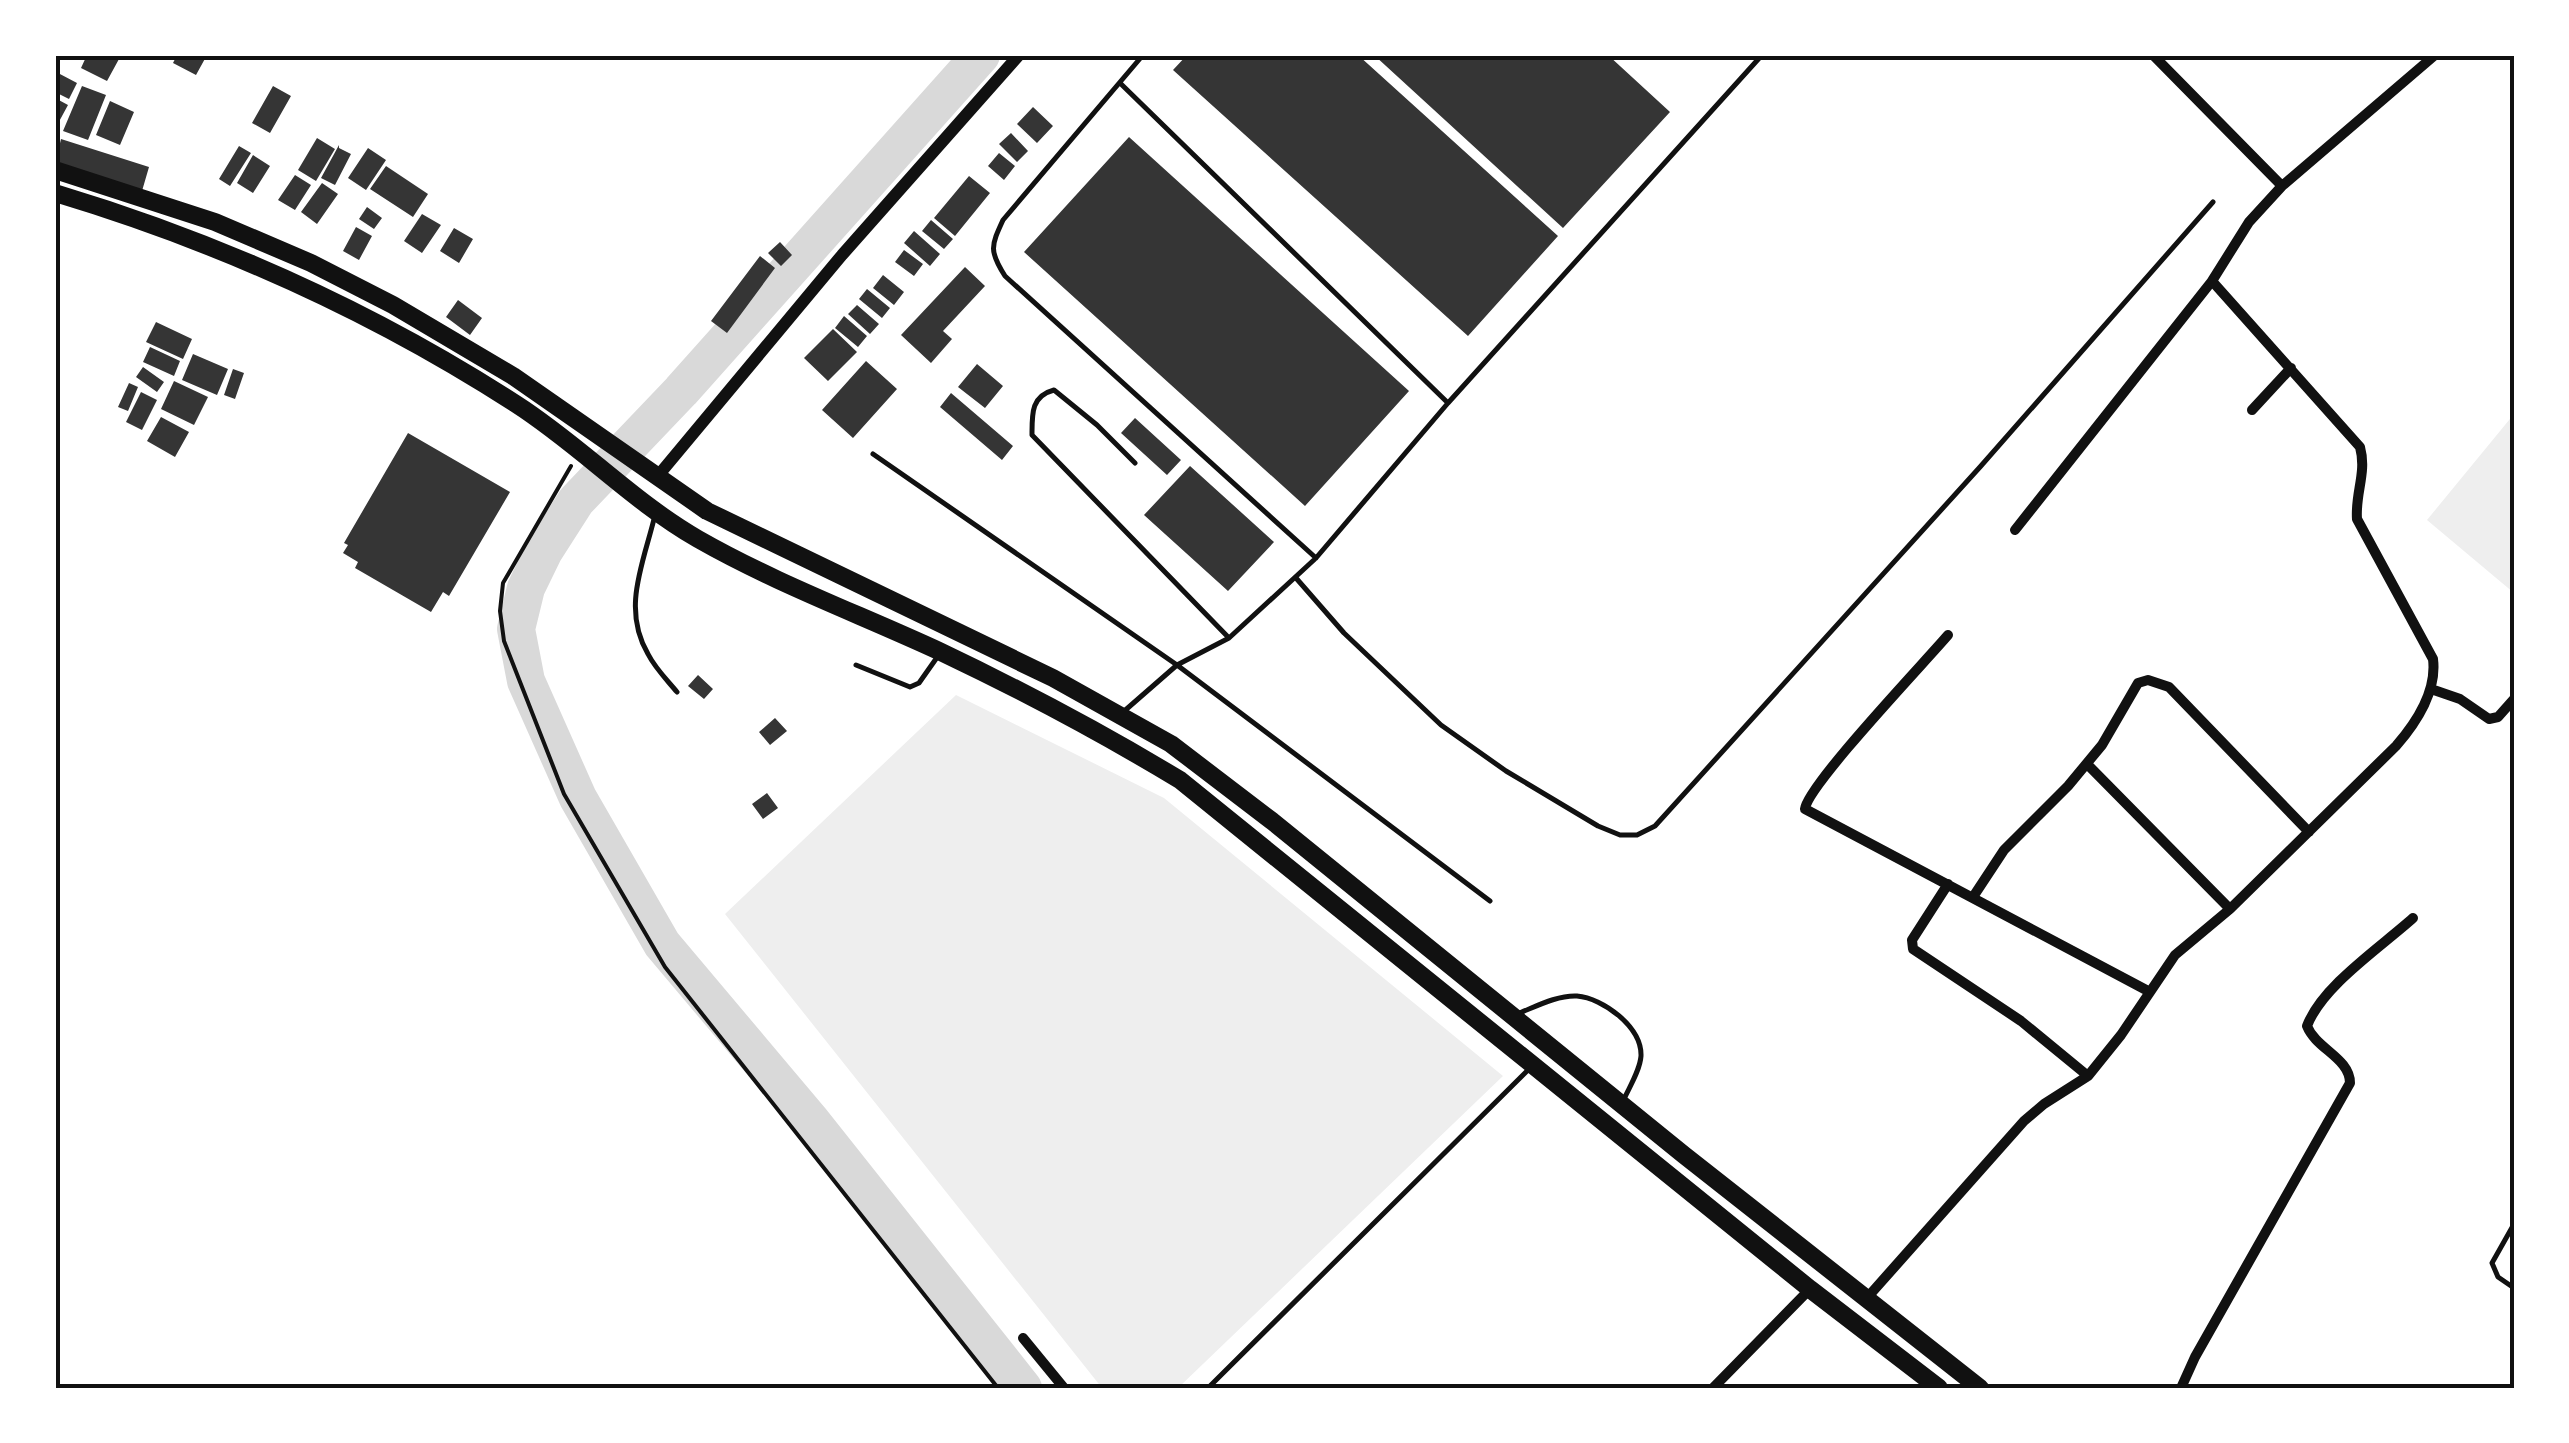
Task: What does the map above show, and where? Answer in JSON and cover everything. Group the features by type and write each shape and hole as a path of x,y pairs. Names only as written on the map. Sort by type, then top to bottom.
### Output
{"highway":[{"path":"55,170 215,222 311,263 452,338 708,512 1121,714 1170,744 1234,791 1865,1300 1980,1388"},
{"path":"55,193 248,261 353,310 516,404 656,512 742,562 942,652 1122,744 1180,780 1810,1289 1939,1388"}],"street":[{"path":"649,472 1019,55"},
{"path":"2153,55 2282,186"},
{"path":"2015,530 2212,280 2249,222 2282,186 2435,55"},
{"path":"1865,1300 2024,1121 2088,1076 2121,1036 2175,955 2230,909 2409,731 2431,688 2433,659 2357,518 2356,503 2364,474 2360,447 2212,280"},
{"path":"2252,410 2290,368"},
{"path":"1948,636 1826,774 1804,806 1831,824 2150,992"},
{"path":"1973,897 2004,850 2102,745 2138,683 2158,682 2170,687 2309,832"},
{"path":"2431,688 2460,699 2489,720 2498,717 2514,699"},
{"path":"2086,764 2230,909"},
{"path":"1948,884 1912,940 1913,949 2021,1020 2088,1076"},
{"path":"2182,1388 2195,1356 2350,1083 2347,1068 2310,1035 2310,1019 2323,998 2413,918"},
{"path":"1713,1388 1810,1289"},
{"path":"1024,1338 1064,1388"}],"lane":[{"path":"1143,55 1003,220 992,244 995,260 1005,276 1316,558"},
{"path":"1121,714 1176,665 1230,638 1316,558 1448,403 1762,55"},
{"path":"1120,83 1448,403"},
{"path":"1296,578 1344,633 1441,725 1583,818 1620,834 1637,835 1655,826 2213,202"},
{"path":"1136,463 1054,390 1044,393 1032,409 1032,434 1230,638"},
{"path":"874,454 1176,665 1490,901"},
{"path":"656,512 633,600 636,624 647,654 676,692"},
{"path":"856,665 910,688 942,652"},
{"path":"1514,1015 1577,996 1595,1000 1617,1014 1641,1046 1641,1061 1622,1104"},
{"path":"1208,1388 1534,1065"},
{"path":"2514,1224 2492,1262 2498,1277 2514,1288"}],"path":[{"path":"563,478 503,582 500,611 510,658 564,794 665,967 998,1388"}],"shaded area":[{"path":"2514,414 2514,593 2427,520"},
{"path":"956,695 1164,798 1503,1076 1178,1388 1102,1388 725,914"}],"building":[{"path":"87,55 119,59 107,81 81,68"},
{"path":"177,55 207,55 196,75 173,63"},
{"path":"1187,55 1358,55 1558,236 1468,336 1173,70"},
{"path":"1374,55 1608,55 1670,112 1563,228"},
{"path":"58,73 77,83 69,99 55,92"},
{"path":"82,86 106,95 88,140 63,131"},
{"path":"273,86 291,96 270,133 252,123"},
{"path":"55,98 68,105 55,129"},
{"path":"110,101 134,112 120,145 96,135"},
{"path":"1033,107 1053,126 1037,143 1017,124"},
{"path":"1011,133 1028,151 1017,162 999,144"},
{"path":"1129,137 1409,391 1305,506 1024,252"},
{"path":"317,138 335,149 316,181 298,170"},
{"path":"61,139 149,167 142,191 55,164"},
{"path":"339,145 351,154 335,185 321,178"},
{"path":"239,146 251,153 230,186 219,179"},
{"path":"368,148 386,160 366,190 348,178"},
{"path":"999,153 1015,166 1004,180 988,166"},
{"path":"253,155 270,166 253,193 237,183"},
{"path":"386,166 428,194 413,217 370,189"},
{"path":"295,175 311,185 295,210 278,200"},
{"path":"969,176 990,193 955,236 934,218"},
{"path":"322,183 338,194 317,224 301,212"},
{"path":"367,207 382,218 374,229 359,219"},
{"path":"422,214 441,225 422,253 404,241"},
{"path":"931,220 953,239 944,249 922,231"},
{"path":"356,227 372,236 359,260 343,251"},
{"path":"454,228 473,239 459,263 440,251"},
{"path":"914,231 940,254 930,266 904,243"},
{"path":"780,242 792,255 781,266 768,253"},
{"path":"904,250 923,264 914,276 895,262"},
{"path":"760,256 775,268 727,333 711,321"},
{"path":"965,267 985,286 943,331 952,339 931,363 901,335"},
{"path":"883,275 904,292 894,305 873,288"},
{"path":"867,289 890,308 882,318 859,299"},
{"path":"458,300 482,318 470,335 446,317"},
{"path":"857,305 879,324 870,334 848,314"},
{"path":"844,316 867,336 858,347 835,328"},
{"path":"156,322 192,339 183,359 146,342"},
{"path":"833,329 857,352 828,381 804,358"},
{"path":"150,347 180,361 174,376 143,362"},
{"path":"193,354 228,369 217,395 182,380"},
{"path":"866,361 897,389 853,438 822,410"},
{"path":"977,364 1003,386 985,408 958,387"},
{"path":"143,367 164,382 157,392 136,377"},
{"path":"233,369 244,373 235,399 224,395"},
{"path":"174,381 208,397 194,425 161,409"},
{"path":"129,383 138,387 128,411 118,407"},
{"path":"141,392 157,400 142,430 126,422"},
{"path":"951,393 1013,446 1002,460 940,407"},
{"path":"161,417 189,432 175,457 147,441"},
{"path":"1135,418 1181,460 1167,475 1121,433"},
{"path":"408,433 510,492 449,596 443,592 431,612 355,568 358,562 343,553 348,545 344,543"},
{"path":"1190,466 1274,542 1228,591 1144,515"},
{"path":"698,675 713,689 704,699 688,686"},
{"path":"775,718 787,731 770,745 759,732"},
{"path":"767,793 778,808 763,819 752,804"}],"waterway":[{"path":"981,55 681,391 576,501 526,588 516,629 526,681 578,798 662,944 812,1122 1023,1388"}]}
